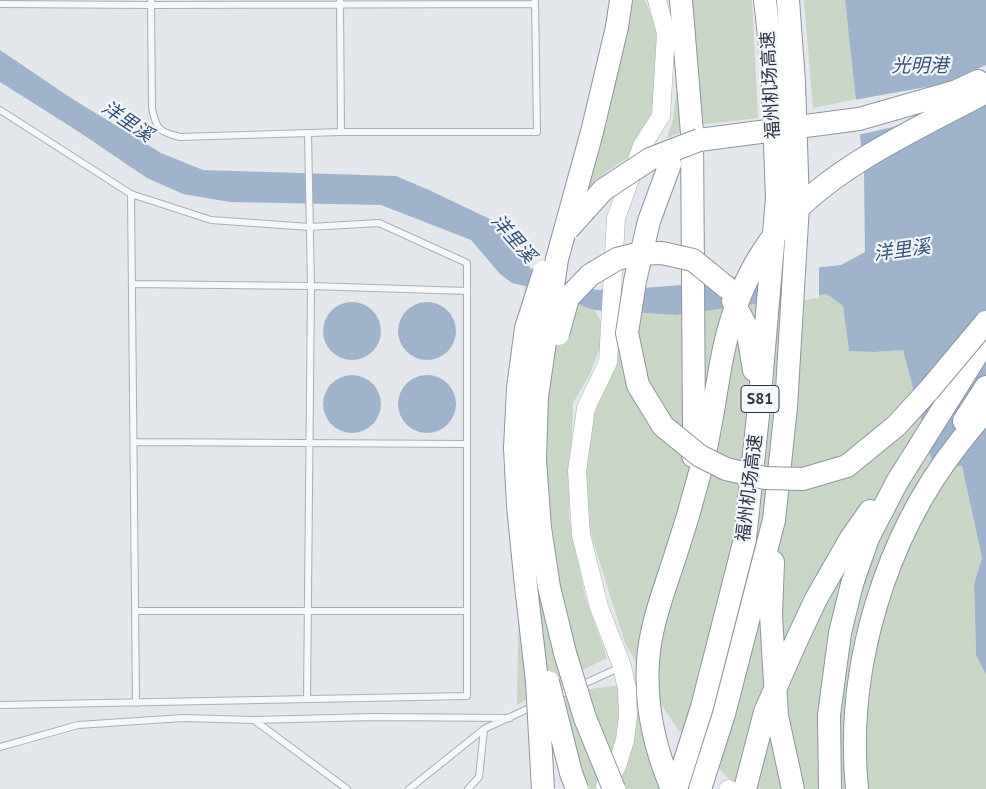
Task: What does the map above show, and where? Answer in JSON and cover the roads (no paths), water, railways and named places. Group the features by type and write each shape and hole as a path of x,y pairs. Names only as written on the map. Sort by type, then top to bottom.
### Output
{"highway":[{"path":"614,789 585,718 565,652 549,587 540,528 535,460 537,397 557,259 592,132 617,27 621,0"},
{"path":"681,0 692,133 694,314 692,480 683,533"},
{"name":"福州机场高速","path":"674,789 702,707 745,539 760,406 777,198 772,63 765,0"},
{"name":"福州机场高速","path":"700,789 724,714 774,520 786,407 798,205 794,82 788,0"},
{"path":"686,50 686,81 681,116 670,164 649,221 635,281 627,332 638,385 664,426 700,456 726,469 765,478 803,479 847,466 896,426 986,322"},
{"path":"543,789 537,681 518,506 515,448 518,388 526,328 546,267 570,224 603,190 642,164 650,159 699,140 859,119 957,91 986,77"},
{"path":"674,789 660,761 649,715 648,662 656,615 683,533 703,462 725,347 734,312 755,263 786,221 825,185 867,156 986,92"},
{"path":"629,789 612,755 587,687 563,604 546,462 548,390 558,332 568,298 590,275 617,260 638,254 662,253 693,260 726,287 747,328 754,366 755,444"},
{"path":"830,789 830,705 840,633 852,584 868,538 897,482 986,340"},
{"path":"857,789 855,733 859,689 867,644 880,593 897,547 920,500 952,440 986,387"},
{"path":"745,789 765,712 816,599 851,538 943,406"},
{"path":"920,500 946,459 986,411"},
{"path":"774,520 771,615 777,716 793,789"},
{"path":"526,586 542,662 568,764 578,789"}],"main road":[{"path":"604,789 617,766 625,740 628,716 627,689 622,666 599,607 581,535 577,471 586,408 608,362 616,218 642,146 661,116 666,33 657,0"}],"lane":[{"path":"0,4 151,2 535,2 537,132 341,132 180,137 166,134 155,124 152,108 151,2"},
{"path":"340,2 341,132"},
{"path":"0,110 131,194 211,220 310,227 379,223 467,263 467,696 0,705"},
{"path":"307,699 311,286 308,133"},
{"path":"131,194 136,703"},
{"path":"132,284 311,286 467,291"},
{"path":"134,442 467,444"},
{"path":"135,611 467,611"},
{"path":"409,789 484,729 622,666"},
{"path":"542,703 546,714"},
{"path":"0,747 78,725 183,718 254,720 374,717 510,718"},
{"path":"254,720 347,789"},
{"path":"468,789 479,777 484,729"}],"water":[{"name":"光明港","path":"845,0 986,0 986,675 976,655 974,584 982,558 962,466 933,465 903,350 849,351 843,306 827,294 676,315 594,310 512,283 500,274 471,240 381,205 230,202 183,194 147,178 0,82 0,50 71,98 161,153 203,170 396,176 498,223 531,269 538,274 597,290 695,284 743,275 841,265 865,252 864,172"},
{"path":"352,302 363,304 376,315 381,331 379,342 368,355 352,360 341,358 328,347 323,331 325,320 336,307"},
{"path":"427,302 438,304 451,315 456,331 454,342 443,355 427,360 416,358 403,347 398,331 400,320 411,307"},
{"path":"352,375 363,377 376,388 381,404 379,415 368,428 352,433 341,431 328,420 323,404 325,393 336,380"},
{"path":"427,375 438,377 451,388 456,404 454,415 443,428 427,433 416,431 403,420 398,404 400,393 411,380"}],"water label":[{"name":"洋里溪","path":"127,122"},
{"name":"洋里溪","path":"513,239"},
{"name":"洋里溪","path":"902,251"}]}
